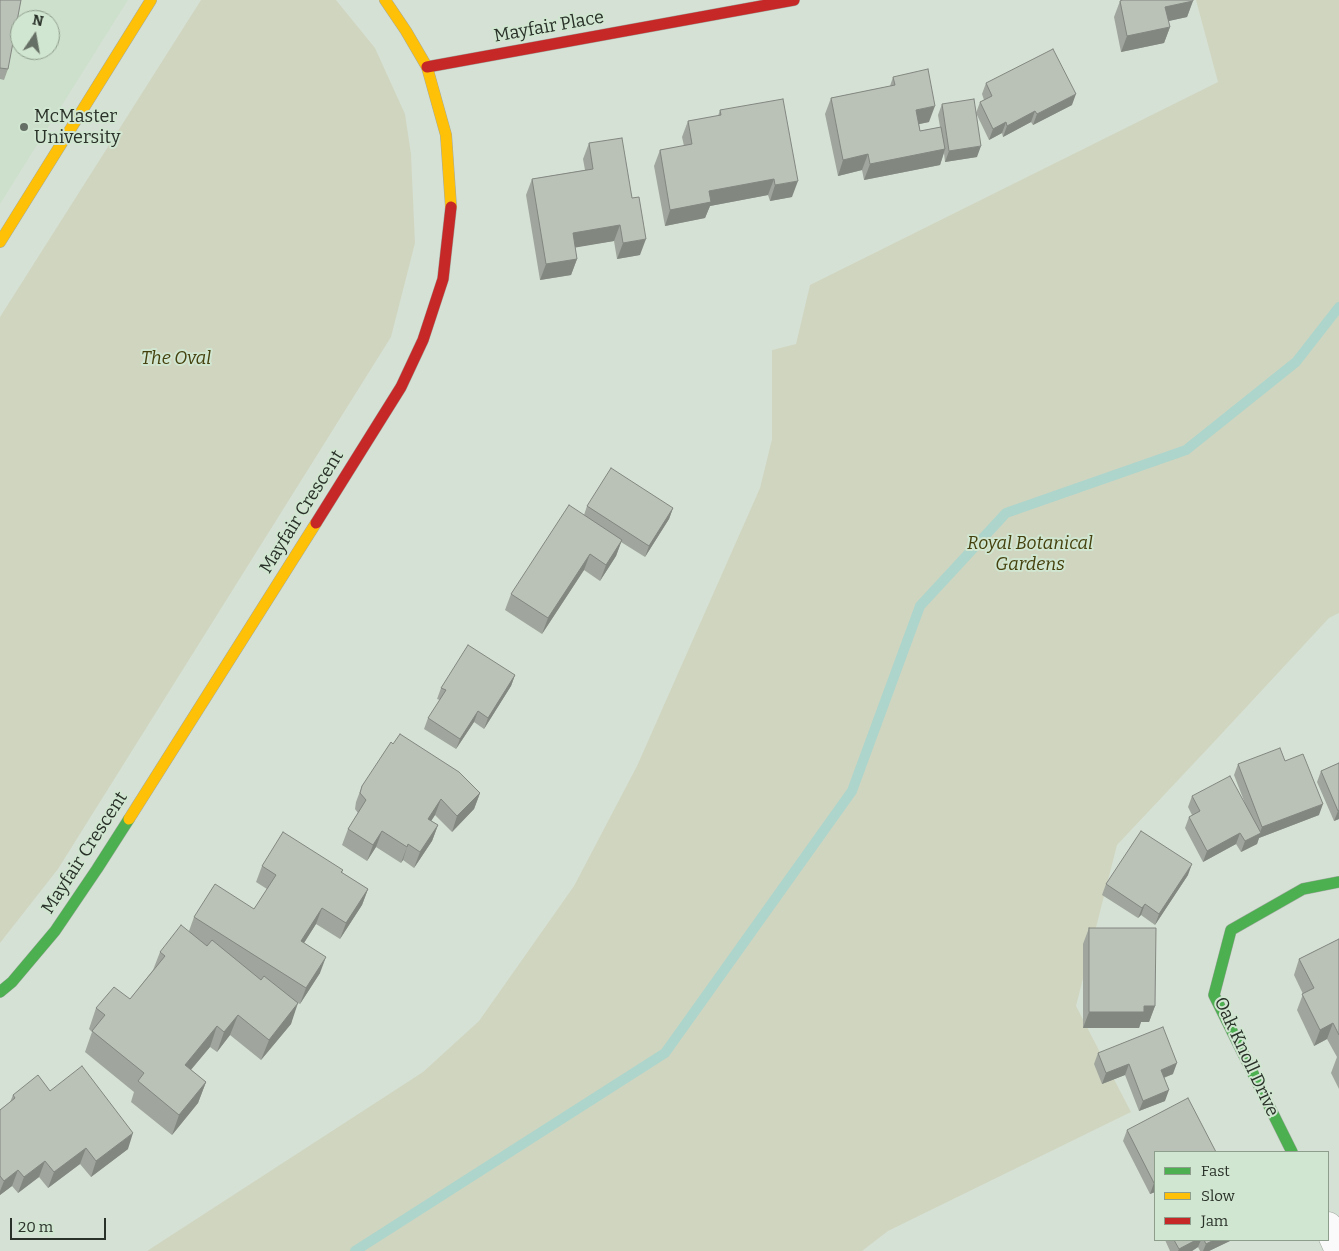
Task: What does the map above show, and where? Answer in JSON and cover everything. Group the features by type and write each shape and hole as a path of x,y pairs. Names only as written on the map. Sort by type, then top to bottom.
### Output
{"street":[{"path":"0,242 150,0"},
{"name":"Mayfair Crescent","path":"0,992 12,982 56,931 97,869 401,387 423,340 443,279 450,203 446,135 427,67 385,0"},
{"name":"Mayfair Place","path":"427,67 794,0"},
{"name":"Oak Knoll Drive","path":"1292,1151 1214,995 1231,930 1303,889 1339,882"}],"shaded area":[{"name":"McMaster University","path":"0,0 128,0 0,204"}],"green space":[{"name":"The Oval","path":"201,0 336,0 375,48 405,114 411,154 415,243 391,337 58,869 0,943 0,317"},
{"name":"Royal Botanical Gardens","path":"1196,0 1339,0 1339,613 1329,618 1117,845 1076,1006 1131,1112 888,1231 862,1251 147,1251 423,1072 479,1021 574,886 637,766 760,488 772,439 772,350 796,344 810,285 1218,82"}],"building":[{"path":"0,0 21,0 19,10 10,10 10,58 8,69 0,68"},
{"path":"1120,1 1193,1 1165,7 1170,27 1127,36"},
{"path":"1053,49 1076,94 1037,114 1035,111 1007,126 1006,122 993,129 980,102 992,96 986,83"},
{"path":"928,69 935,106 916,110 920,131 941,127 945,149 870,164 868,154 843,160 831,98 895,85 893,77"},
{"path":"783,99 798,181 775,185 774,179 709,191 711,202 670,210 660,150 692,144 688,121 721,115 720,110"},
{"path":"974,99 981,146 949,151 942,104"},
{"path":"622,138 632,198 639,197 646,239 623,243 620,225 573,233 577,259 546,264 532,179 593,169 589,143"},
{"path":"611,468 673,508 649,546 587,506"},
{"path":"569,505 622,540 606,565 590,554 548,618 511,594"},
{"path":"468,645 515,675 488,718 478,711 460,739 428,718 446,690 441,688"},
{"path":"400,734 459,772 480,793 457,816 441,799 428,819 438,825 420,852 408,844 407,847 382,831 373,845 348,829 366,800 360,793 362,786 391,742 393,744"},
{"path":"1280,748 1285,761 1303,754 1323,804 1262,827 1238,764"},
{"path":"1339,763 1339,810 1338,811 1321,771"},
{"path":"1230,776 1261,833 1245,841 1240,833 1207,851 1189,817 1200,811 1192,796"},
{"path":"1141,831 1192,864 1159,914 1145,904 1142,908 1106,884"},
{"path":"283,832 343,870 341,872 368,889 346,923 322,908 301,941 326,957 306,988 194,917 215,884 254,909 276,875 262,866"},
{"path":"181,925 207,946 212,940 261,980 264,976 298,1003 269,1040 238,1015 224,1032 217,1026 185,1065 206,1082 179,1115 138,1081 144,1073 92,1031 105,1015 96,1008 114,987 130,999 165,956 160,952"},
{"path":"1089,928 1156,928 1155,1006 1144,1006 1144,1012 1089,1012"},
{"path":"1339,939 1339,1035 1333,1023 1320,1030 1302,994 1314,988 1299,959"},
{"path":"1163,1027 1177,1063 1161,1070 1169,1090 1143,1101 1129,1064 1106,1073 1098,1053"},
{"path":"82,1066 133,1133 96,1161 86,1148 54,1172 45,1161 24,1177 18,1170 4,1181 0,1176 0,1110 15,1098 13,1095 38,1075 50,1091"},
{"path":"1188,1098 1215,1151 1154,1151 1154,1183 1127,1130"},
{"path":"1175,1241 1194,1241 1179,1249"}],"waterway":[{"path":"355,1251 665,1053 852,791 920,606 1006,513 1186,450 1296,362 1339,307"}],"traffic: fast":[{"path":"0,992 12,982 55,931 129,819"},
{"path":"1292,1151 1214,995 1231,930 1303,889 1339,882"}],"traffic: slow":[{"path":"0,242 151,0"},
{"path":"385,0 427,67 446,135 451,207"},
{"path":"129,819 316,523"}],"traffic: jam":[{"path":"427,67 794,0"},
{"path":"316,523 401,387 423,340 443,279 451,207"}],"place":[{"name":"McMaster University","path":"24,127"}]}
